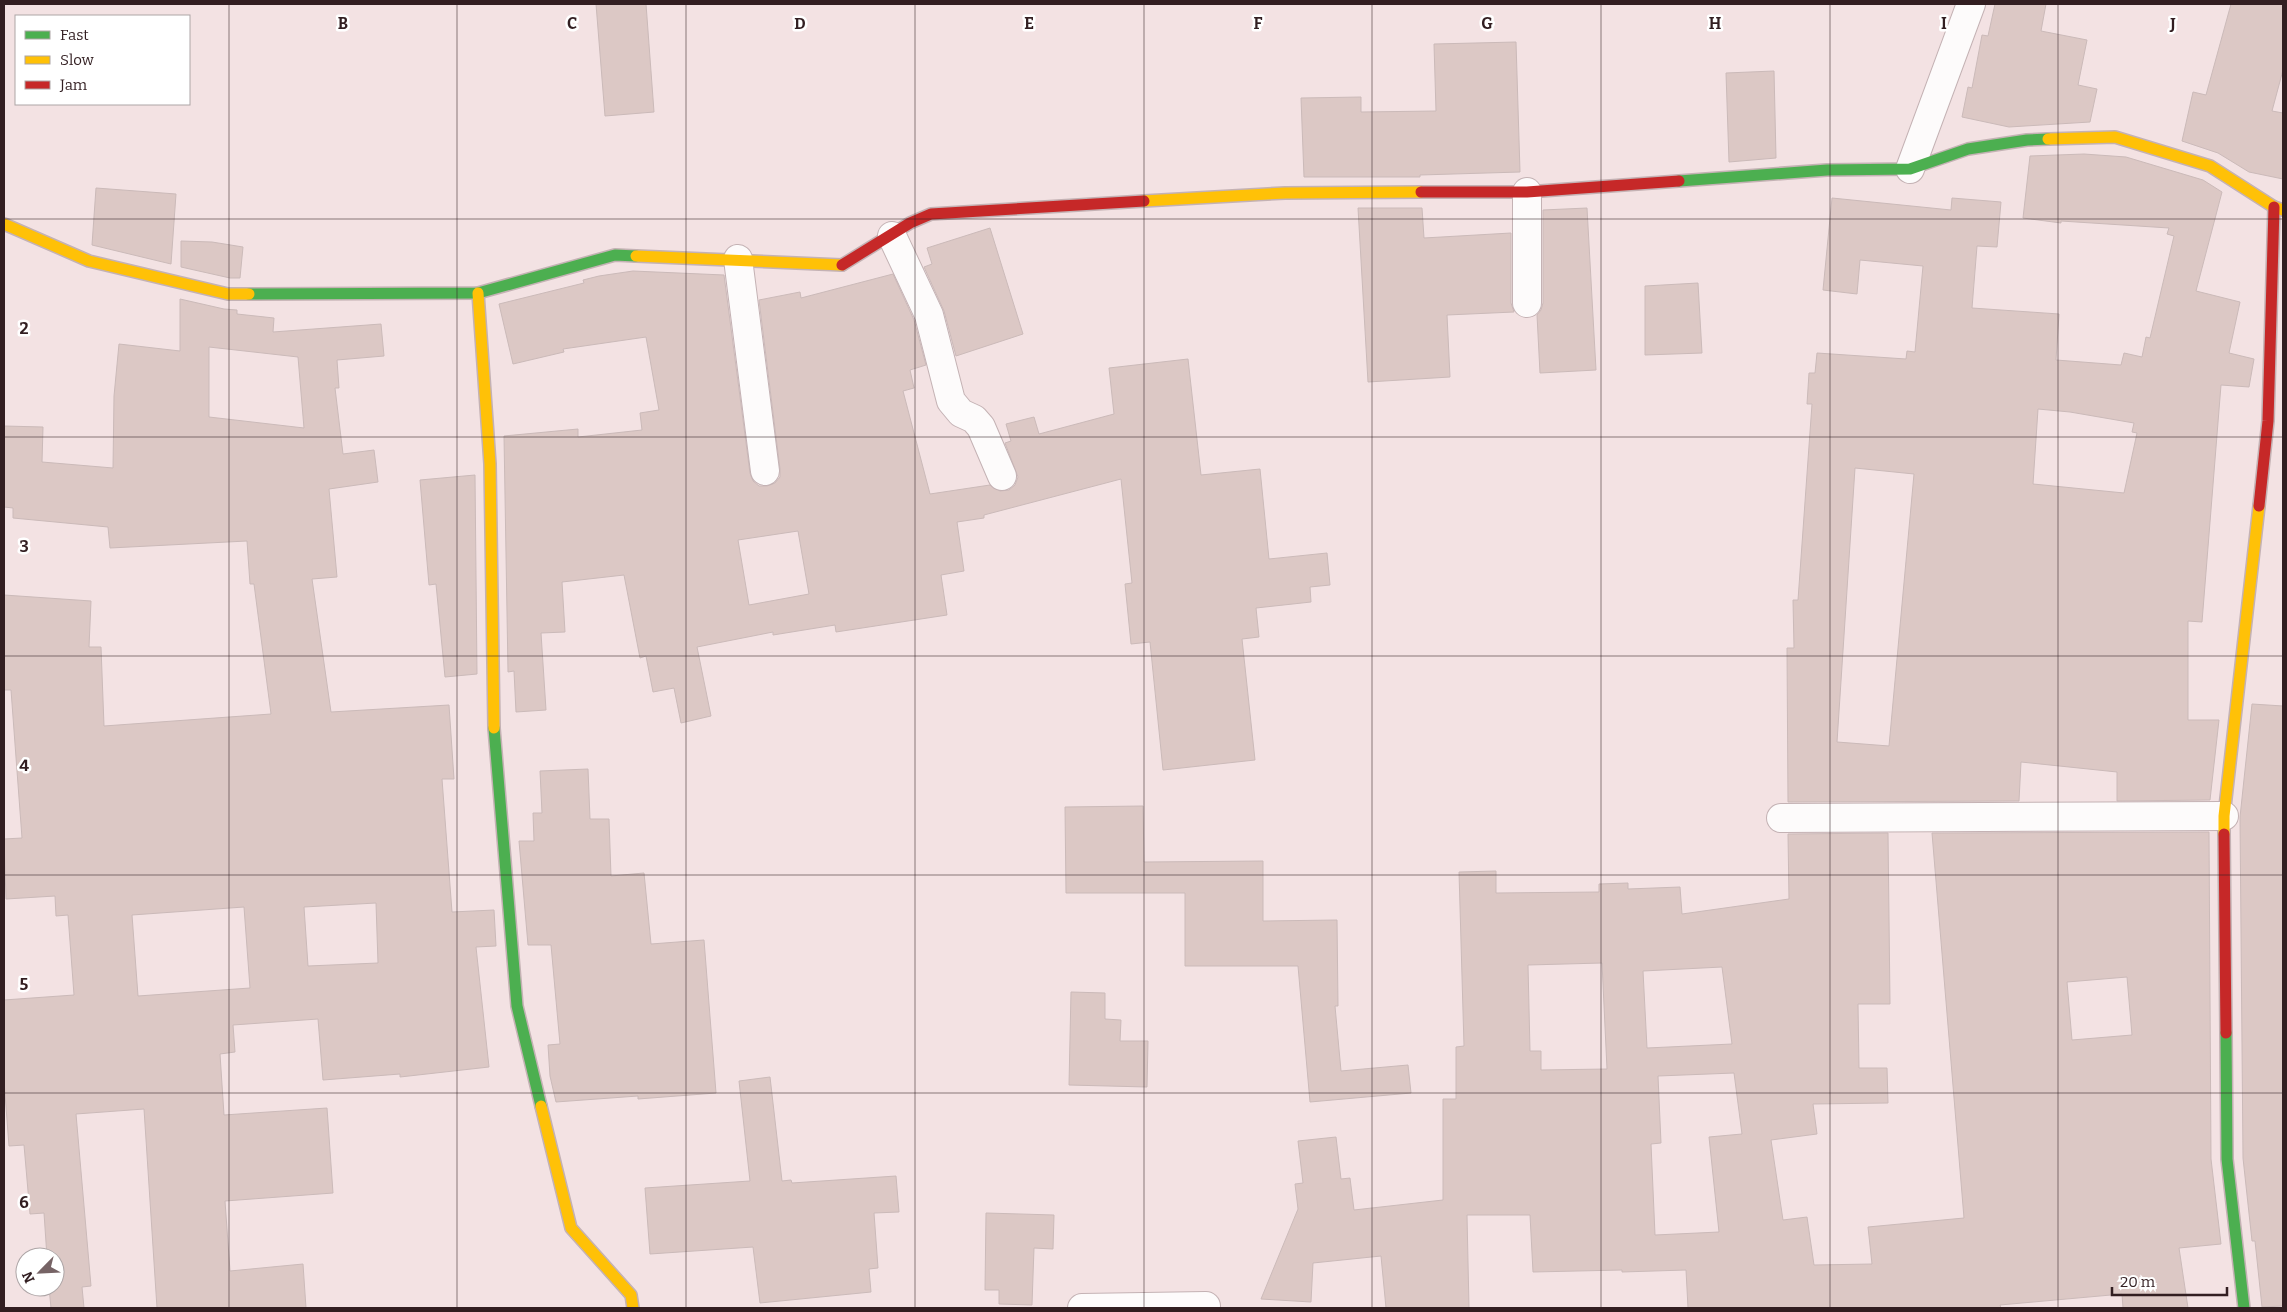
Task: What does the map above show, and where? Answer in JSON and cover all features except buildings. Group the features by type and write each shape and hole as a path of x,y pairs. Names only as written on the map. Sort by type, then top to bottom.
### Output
{"street":[{"path":"1910,169 1971,4"},
{"path":"4,224 89,261 228,294 478,294 615,255 843,265 910,223 931,214 1285,193 1527,192 1827,170 1910,169 1968,150 2028,140 2115,137 2210,166 2278,208 2268,421 2224,816 2227,1159 2244,1308"},
{"path":"1527,192 1527,303"},
{"path":"892,236 929,315 951,401 961,413 974,419 981,428 1002,476"},
{"path":"738,259 765,471"},
{"path":"478,294 490,464 493,712 517,1006 571,1228 631,1295 633,1308"},
{"path":"1781,818 2224,816"},
{"path":"1082,1308 1206,1306"}],"traffic: fast":[{"path":"1679,181 1827,170 1910,169 1968,149 2027,140 2048,139"},
{"path":"249,294 478,293 615,255 636,256"},
{"path":"494,728 517,1006 541,1106"},
{"path":"2226,1033 2227,1159 2244,1308"}],"traffic: slow":[{"path":"2048,139 2115,137 2210,166 2274,207 2283,210"},
{"path":"1144,201 1285,193 1421,192"},
{"path":"4,224 89,261 228,294 249,294"},
{"path":"636,256 842,265"},
{"path":"478,293 490,464 494,728"},
{"path":"2224,834 2224,816 2259,506"},
{"path":"541,1106 571,1228 631,1295 633,1308"}],"traffic: jam":[{"path":"1421,192 1527,192 1679,181"},
{"path":"842,265 910,223 931,214 1144,201"},
{"path":"2259,506 2268,421 2274,207"},
{"path":"2224,834 2226,1033"}]}
